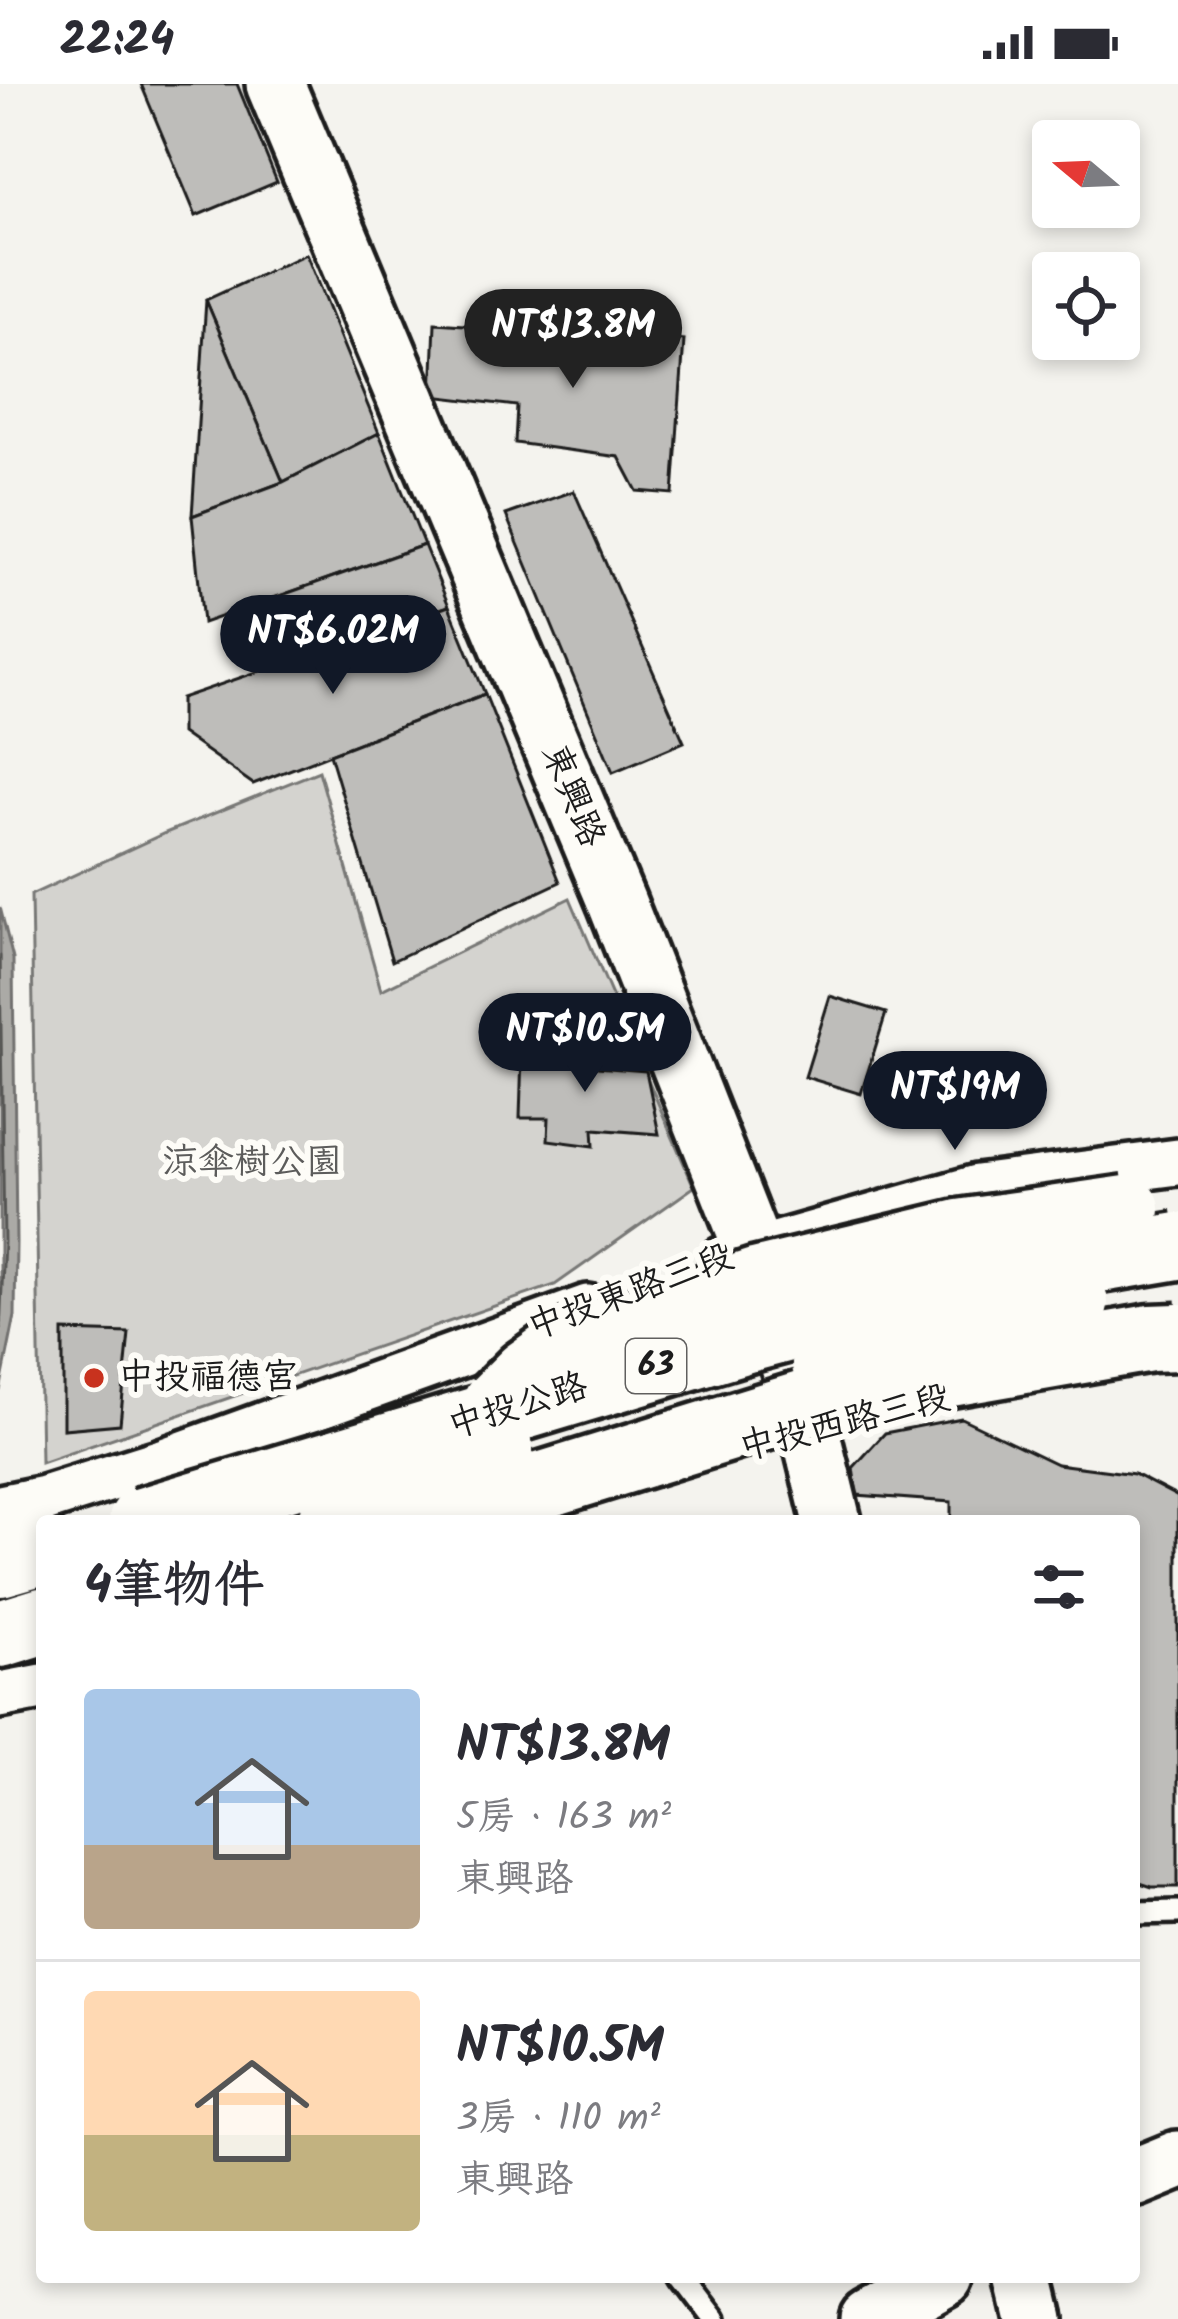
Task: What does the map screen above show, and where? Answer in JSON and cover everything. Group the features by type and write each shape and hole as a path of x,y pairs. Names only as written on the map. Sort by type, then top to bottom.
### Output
{"main road":[{"path":"481,1418 526,1373 568,1343 759,1281 959,1233 1178,1202"},
{"name":"中投公路","path":"120,1502 481,1418 957,1282 1178,1246"},
{"name":"中投公路","path":"346,1515 550,1431 1141,1287 1178,1287"},
{"path":"444,1515 847,1391 1178,1337"},
{"path":"0,1563 36,1554"},
{"path":"0,1634 36,1623"}],"street":[{"name":"東興路","path":"275,84 617,903 752,1249 809,1427 831,1515"},
{"name":"中投東路三段","path":"0,1508 120,1502 752,1249 977,1188 1178,1162"},
{"name":"中投西路三段","path":"538,1515 809,1427 1135,1359 1178,1356"},
{"path":"0,1695 36,1688"},
{"path":"1140,2176 1178,2160"},
{"path":"869,2319 933,2283"},
{"path":"1026,2283 1035,2319"}],"lane":[{"path":"1140,1913 1178,1912"},
{"path":"687,2283 715,2319"}],"green space":[{"name":"涼傘樹公園","path":"319,771 381,990 570,898 694,1187 555,1285 41,1463 31,895 163,834"}],"water":[{"path":"0,907 13,959 16,1242 15,1316 0,1391"}],"building":[{"path":"141,84 237,84 277,182 196,216"},
{"path":"306,254 379,433 283,482 206,300"},
{"path":"206,300 283,482 192,516"},
{"path":"435,323 684,340 673,494 637,491 619,457 515,443 517,406 432,396"},
{"path":"379,433 424,545 203,623 192,516 283,482"},
{"path":"574,491 684,742 613,772 506,515"},
{"path":"424,545 449,606 268,668 251,606"},
{"path":"449,606 485,694 253,784 181,733 181,698"},
{"path":"485,694 560,882 392,961 330,754"},
{"path":"830,996 886,1013 861,1094 805,1077"},
{"path":"559,1041 595,1044 598,1067 646,1071 659,1134 593,1129 594,1146 548,1140 549,1118 520,1118 522,1054 556,1059"},
{"name":"中投福德宮","path":"63,1331 129,1333 120,1424 63,1429"},
{"path":"961,1418 1057,1464 1134,1474 1178,1497 1178,1887 1140,1883 1140,1515 951,1515 951,1502 857,1495 853,1468 885,1433"}],"place":[{"name":"中投福德宮","path":"94,1378"}]}
